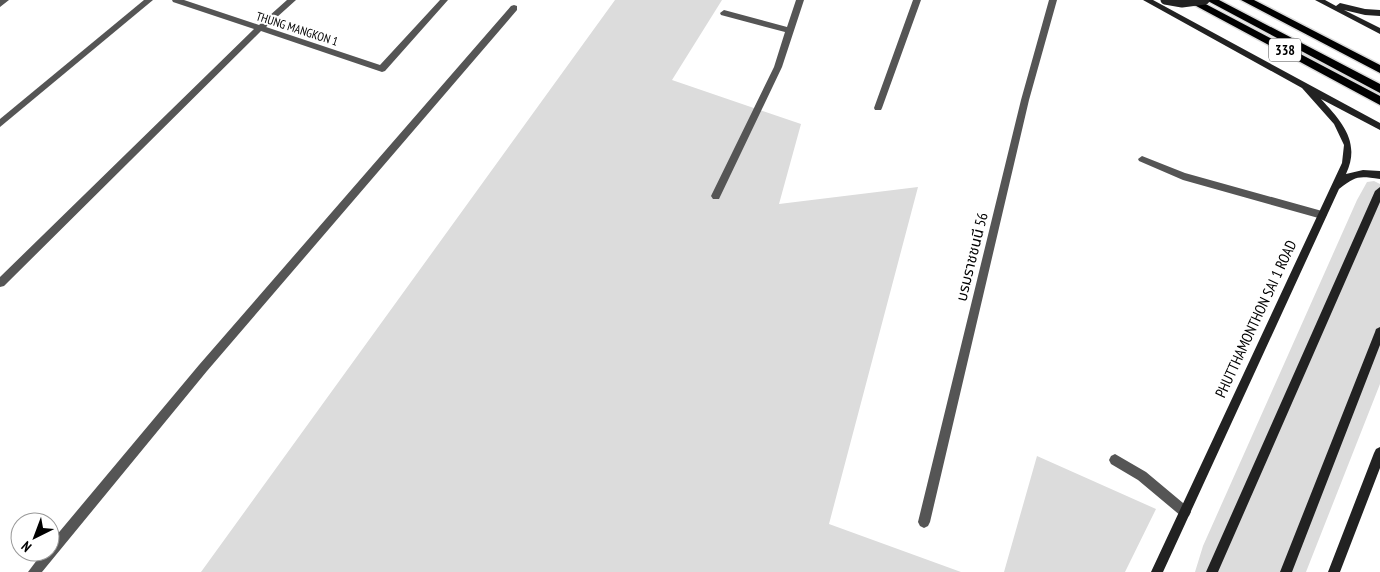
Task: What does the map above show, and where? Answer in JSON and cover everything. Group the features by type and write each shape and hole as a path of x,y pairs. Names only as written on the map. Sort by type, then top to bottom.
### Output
{"main road":[{"name":"338","path":"1147,0 1380,127"},
{"path":"1165,0 1182,3 1205,0"},
{"name":"338","path":"1190,0 1380,100"},
{"name":"338","path":"1211,0 1380,89"},
{"name":"338","path":"1246,0 1380,68"},
{"name":"338","path":"1265,0 1380,59"},
{"path":"1320,1 1365,12 1380,13"},
{"path":"1320,1 1380,31"},
{"name":"PHUTTHAMONTHON SAI 1 ROAD","path":"1157,572 1347,163 1348,145 1337,122 1305,86"},
{"path":"1329,199 1343,179 1360,172 1380,175"},
{"path":"1212,572 1380,191"},
{"path":"1286,572 1380,332"},
{"path":"1334,572 1380,453"}],"street":[{"path":"0,4 5,0"},
{"path":"0,124 150,0"},
{"name":"THUNG MANGKON 1","path":"176,0 382,69 444,0"},
{"path":"0,283 260,28 292,0"},
{"path":"716,196 778,67 800,0"},
{"path":"878,108 917,0"},
{"name":"บรมราชชนนี 56","path":"924,522 1025,100 1052,0"},
{"path":"34,572 204,368 514,8"},
{"path":"724,13 790,31"},
{"path":"1142,159 1183,176 1322,215"},
{"path":"1115,460 1142,476 1185,512"}],"shaded area":[{"path":"615,0 722,0 672,80 801,124 779,204 918,187 829,524 961,572 201,572"},
{"path":"1374,181 1380,184 1380,384 1306,572 1195,572 1203,546 1357,200 1367,182"},
{"path":"1037,456 1156,509 1125,572 1004,572"}]}
